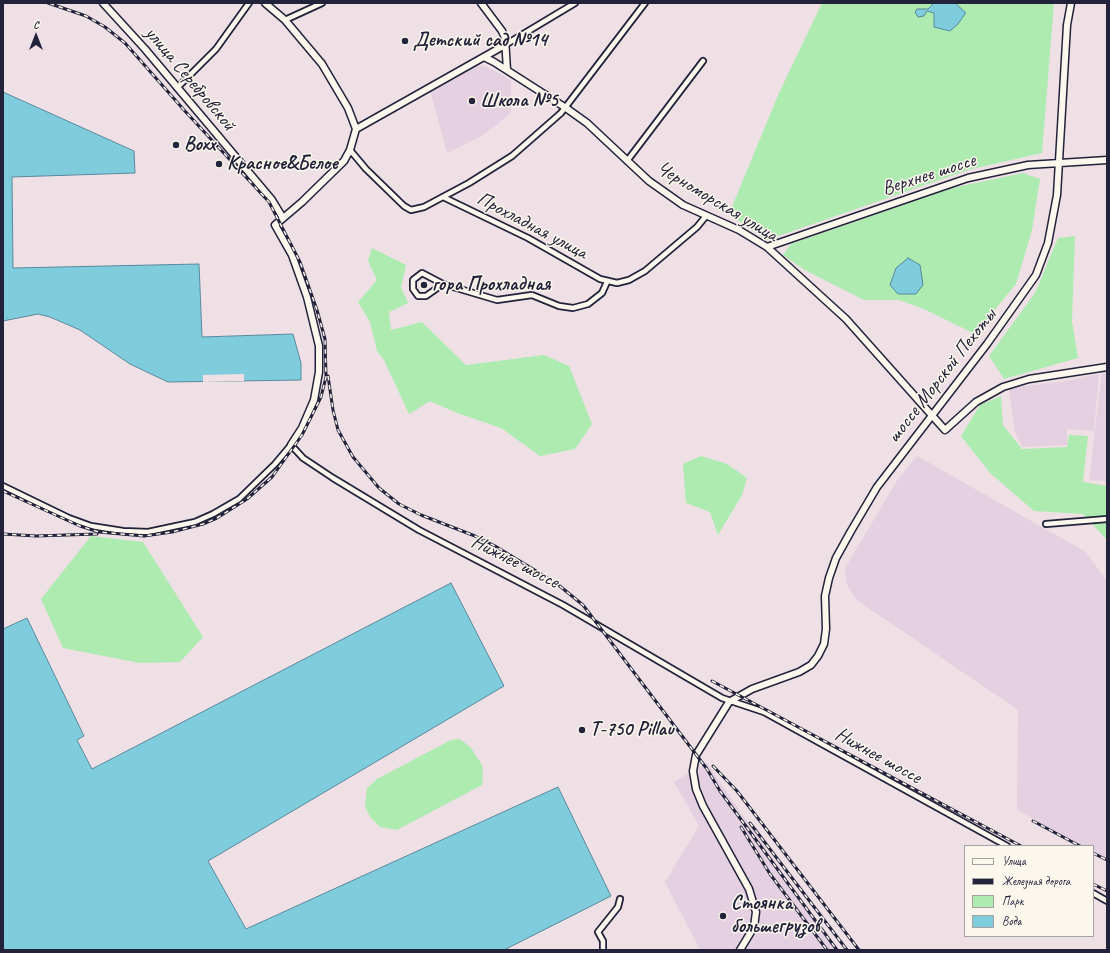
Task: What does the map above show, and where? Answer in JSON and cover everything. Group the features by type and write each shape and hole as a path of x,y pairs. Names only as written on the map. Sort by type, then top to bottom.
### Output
{"street":[{"name":"улица Серебровской","path":"103,3 145,49 272,200 283,218"},
{"path":"177,88 216,49 249,3"},
{"path":"3,486 69,518 91,526 123,531 148,532 195,522 214,514 239,499 275,464 291,445 302,428 314,400 320,356 317,333 307,297 292,255 275,225 337,168 350,150 356,129 348,108 322,64 285,20 266,3"},
{"path":"285,20 322,3"},
{"path":"481,3 502,31 507,70"},
{"path":"356,129 505,45 575,3"},
{"path":"350,150 384,188 404,206 411,210 424,207 512,156 566,108 645,3"},
{"name":"шоссе Морской Пехоты","path":"729,702 752,689 799,672 811,665 818,656 824,644 826,629 825,596 836,558 877,487 992,338 1036,275 1048,243 1053,219 1059,164 1067,25 1070,3"},
{"name":"Черноморская улица","path":"484,57 507,70 587,123 649,181 683,204 739,230 767,247 846,319 895,372 945,430 976,402 1003,386 1029,379 1107,367"},
{"path":"627,161 703,61"},
{"name":"Верхнее шоссе","path":"767,247 968,178 1028,165 1107,160"},
{"name":"Прохладная улица","path":"443,197 528,238 607,282"},
{"path":"443,284 426,296 418,296 412,289 412,280 422,273 443,284 497,300 532,295 559,306 573,308 588,304 602,293 607,282 617,283 629,280 645,271 697,227 706,216"},
{"name":"Нижнее шоссе","path":"291,445 303,458 333,478 419,530 563,605 729,702 764,712 1005,845"},
{"path":"1046,524 1107,519"},
{"path":"729,702 696,755 693,771 696,789 703,806 749,889 754,903 756,912 754,927 740,950"},
{"path":"1094,894 1107,901"},
{"path":"603,950 604,941 598,932 618,907 620,899"}],"shaded area":[{"name":"Школа №5","path":"473,66 485,66 511,80 511,112 497,125 481,136 447,153 430,90"},
{"path":"1102,372 1107,372 1107,481 1089,480"},
{"path":"1099,374 1094,431 1067,429 1067,445 1022,447 1015,432 1009,388 1061,382"},
{"path":"917,456 1086,552 1107,581 1107,859 1094,852 1094,845 1081,845 1017,810 1018,710 857,600 847,585 845,568 898,479"},
{"path":"707,763 836,950 700,950 665,882 699,826 674,782"}],"green space":[{"path":"822,3 1054,3 1042,153 968,170 767,240 729,214 779,93"},
{"path":"1023,173 1040,179 1032,230 1016,284 975,334 924,309 899,300 864,300 803,269 783,255 791,244 952,188"},
{"path":"1075,236 1072,321 1078,358 1004,379 989,356 1035,293 1058,238"},
{"path":"372,248 406,265 401,287 408,303 389,312 391,330 422,322 466,365 544,355 569,366 592,424 575,449 540,456 501,428 457,413 430,401 409,414 384,360 377,351 370,322 358,302 377,280 368,261"},
{"path":"1001,396 1003,425 1022,449 1067,447 1069,435 1088,436 1083,482 1107,486 1107,540 1083,514 1034,511 990,473 961,436 980,405"},
{"path":"701,456 727,464 747,478 742,495 718,535 710,512 686,503 683,464"},
{"path":"91,536 143,542 203,637 180,662 140,663 63,648 41,599"},
{"path":"460,739 471,748 482,765 482,785 397,830 380,827 370,817 365,806 367,788 377,779 451,740"}],"water":[{"path":"934,3 955,3 965,12 965,14 958,24 950,31 934,27 934,13 927,11 924,16 918,17 915,12 917,9 928,9"},
{"path":"3,92 134,151 135,173 12,177 13,268 199,264 202,337 293,334 301,363 301,380 168,382 130,364 80,330 50,317 38,314 3,321"},
{"path":"908,258 920,265 923,285 916,294 898,294 890,285 896,268"},
{"path":"451,583 504,686 208,861 246,929 558,787 611,896 504,950 3,950 3,629 27,618 84,736 77,740 92,769"}],"pier":[{"path":"244,374 244,381 203,382 203,375"}],"railway":[{"path":"3,491 80,526 99,532 144,536 172,532 203,524 217,518 247,499 272,477 302,435 321,397 326,377 325,339 317,310 300,262 269,202 184,110 125,43 105,27 86,16 48,3"},
{"path":"328,376 333,410 338,430 353,457 379,488 399,504 421,515 475,536 495,546 556,583 583,605 707,769 720,791 837,950"},
{"path":"3,534 36,536 97,534"},
{"path":"712,681 1019,845"},
{"path":"713,766 737,791 859,950"},
{"path":"1033,821 1078,845"},
{"path":"750,823 847,950"},
{"path":"741,827 770,874 827,950"},
{"path":"1094,854 1107,860"},
{"path":"1094,884 1107,891"}],"place":[{"name":"Детский сад №14","path":"405,41"},
{"name":"Школа №5","path":"472,101"},
{"name":"Boxx","path":"176,145"},
{"name":"Красное&Белое","path":"219,164"},
{"name":"гора Прохладная","path":"424,285"},
{"name":"T-750 Pillau","path":"582,730"},
{"name":"Стоянка большегрузов","path":"723,916"}]}
